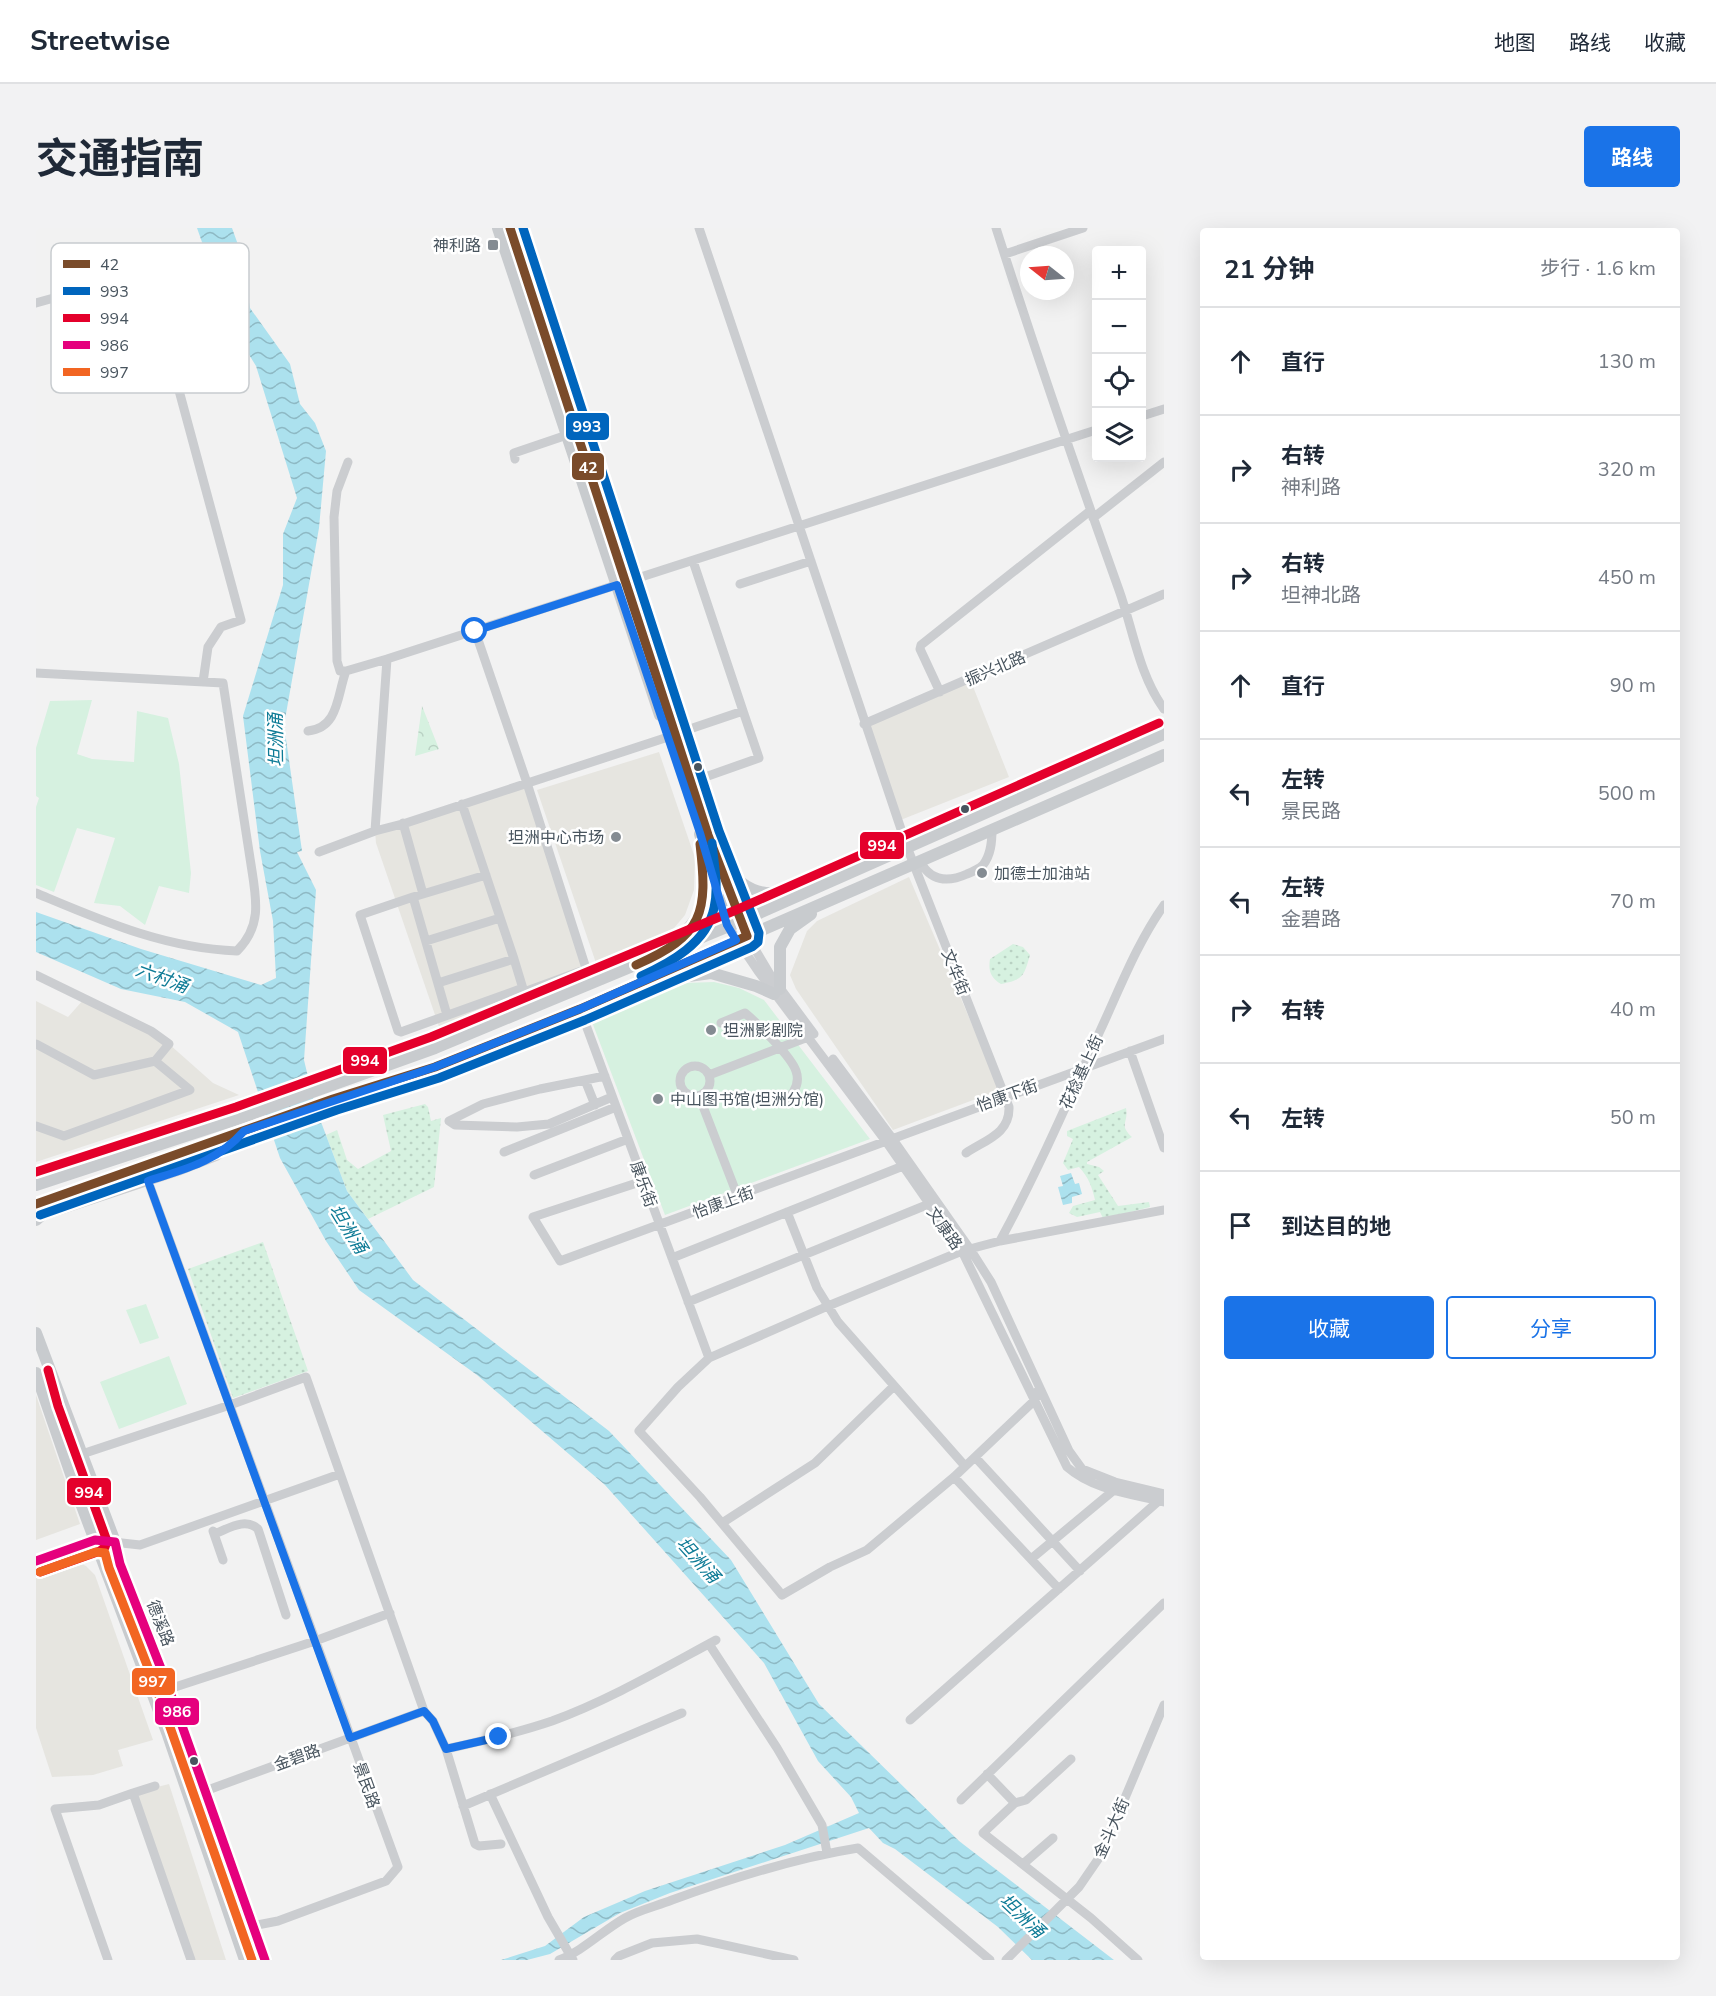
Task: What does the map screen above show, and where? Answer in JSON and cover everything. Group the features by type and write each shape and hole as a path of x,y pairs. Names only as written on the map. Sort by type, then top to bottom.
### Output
{"main road":[{"path":"498,228 567,435 621,584"},
{"path":"510,228 621,584 704,834 741,921 742,938"},
{"path":"36,1185 240,1118 435,1048 741,921 1164,734"},
{"path":"671,736 691,782 727,925"},
{"path":"36,1204 333,1099 435,1067 580,1009 1164,755"},
{"path":"704,834 733,876 752,890 776,893 808,882 839,877"},
{"path":"660,955 690,928 701,912 704,885 704,834"},
{"path":"639,983 711,973 777,992 780,947 790,929 831,899"},
{"path":"36,1176 84,1170"},
{"path":"37,1218 67,1193"},
{"name":"德溪路","path":"36,1333 115,1542 120,1564 169,1689 265,1960"},
{"name":"德溪路","path":"36,1373 47,1410 168,1735 244,1960"}],"street":[{"name":"文华街","path":"699,228 907,847 916,862 1005,1096"},
{"path":"996,228 1065,441 1126,611 1148,682 1164,709"},
{"path":"1005,254 1083,228"},
{"path":"36,303 51,299"},
{"path":"180,393 241,620 221,627 208,647 203,682"},
{"path":"1146,415 1164,409"},
{"path":"348,462 337,491 334,517 337,660 340,671 387,659 475,631 1092,431"},
{"path":"515,459 514,453 567,435"},
{"path":"940,692 920,649 921,645 1164,462"},
{"path":"691,782 759,758 693,561"},
{"path":"740,584 811,561"},
{"name":"振兴北路","path":"864,724 1164,594"},
{"path":"475,631 527,783 591,984"},
{"path":"375,831 387,659"},
{"path":"308,731 318,730 332,716 346,671"},
{"path":"36,673 223,683 256,900 256,916 248,940 237,951 171,943 92,916 36,893"},
{"path":"320,852 375,831 403,824 743,711"},
{"path":"462,804 524,992 586,969"},
{"path":"403,824 426,941 447,1015"},
{"path":"916,862 937,878 954,879 973,872 987,859 992,844 992,829"},
{"path":"486,875 360,915 398,1030 401,1032 523,988"},
{"name":"花稔基上街","path":"1000,1240 1084,1067 1146,930 1164,905"},
{"path":"426,941 500,918"},
{"path":"727,925 742,938 777,992 888,1139 991,1282 1069,1451 1082,1469 1163,1498"},
{"path":"438,983 514,959"},
{"path":"36,975 151,1032 169,1044 155,1061 94,1075 36,1044"},
{"name":"文康路","path":"777,992 808,1037 888,1139 929,1204 966,1250 1067,1467 1078,1476 1104,1487 1163,1498"},
{"name":"康乐街","path":"580,1009 709,1358"},
{"path":"721,1023 745,1013 779,1048 796,1071 796,1086 792,1097 782,1104 763,1097"},
{"path":"709,1075 808,1037"},
{"name":"怡康下街","path":"888,1139 1164,1039"},
{"path":"1130,1051 1164,1148"},
{"path":"36,1126 64,1136 190,1090 155,1061"},
{"path":"693,1065 703,1069 709,1075 706,1090 699,1096 690,1095 682,1090 680,1082 683,1072 693,1065"},
{"path":"605,1076 540,1089 483,1104 449,1121 456,1125 549,1124 612,1097"},
{"path":"585,1080 595,1105"},
{"path":"699,1096 738,1197"},
{"path":"966,1153 998,1134 1009,1114 1005,1096"},
{"path":"504,1152 616,1107"},
{"path":"37,1218 217,1156 234,1143 244,1131"},
{"path":"534,1176 628,1139"},
{"name":"怡康上街","path":"643,1181 533,1217 560,1261 738,1197 888,1139"},
{"path":"672,1258 903,1166"},
{"name":"景民路","path":"148,1181 398,1867 386,1881 278,1921 252,1926"},
{"path":"688,1302 929,1204"},
{"path":"1040,1388 1035,1400 954,1477 867,1550 782,1595 723,1523 639,1431 678,1387 709,1358 828,1306 966,1250 1000,1240 1164,1210"},
{"path":"787,1212 818,1288 837,1322 965,1466"},
{"path":"82,1454 306,1377 424,1711 433,1721 446,1749 475,1844 479,1846 501,1844"},
{"path":"723,1523 815,1464 894,1386"},
{"path":"975,1457 1080,1571"},
{"path":"36,1560 95,1540 140,1545 340,1474"},
{"path":"954,1477 1059,1589"},
{"path":"1090,1510 1104,1487"},
{"path":"1031,1559 1114,1490"},
{"path":"910,1720 1163,1498"},
{"path":"209,1521 223,1560"},
{"path":"214,1534 244,1523 258,1529 286,1615"},
{"path":"270,1568 286,1562"},
{"path":"961,1800 1164,1603"},
{"path":"169,1689 315,1641 390,1613"},
{"path":"446,1749 499,1737 553,1720 632,1686 712,1642 822,1825 827,1853"},
{"name":"金斗大街","path":"1006,1960 1079,1887 1101,1855 1164,1705"},
{"name":"金碧路","path":"205,1791 424,1711"},
{"path":"463,1806 682,1713"},
{"path":"1071,1759 1026,1800 1015,1803 983,1833 1067,1898 1138,1960"},
{"path":"987,1774 1015,1803"},
{"path":"108,1960 55,1809 99,1805 155,1786"},
{"path":"133,1793 191,1960"},
{"path":"490,1794 548,1917 572,1958"},
{"path":"1023,1864 1053,1838"},
{"path":"559,1960 572,1958 626,1917 690,1893 827,1853 858,1848 987,1959"},
{"path":"615,1960 619,1956 652,1943 697,1940 794,1960"}],"shaded area":[{"path":"970,679 1009,777 898,821 864,724"},
{"path":"659,752 695,858 694,890 685,915 669,934 596,963 537,790"},
{"path":"527,783 591,984 445,1044 376,843 375,831"},
{"path":"909,877 1000,1090 893,1130 796,989 790,975 807,931 817,921"},
{"path":"84,999 169,1044 213,1083 239,1095 36,1162 36,1001 68,1017"},
{"path":"36,1395 80,1524 36,1540"},
{"path":"59,1553 86,1566 95,1575 153,1740 118,1750 123,1766 93,1775 52,1777 36,1728 36,1561"},
{"path":"169,1784 226,1960 191,1960 133,1793"}],"green space":[{"path":"92,700 77,754 92,759 134,762 137,711 168,718 179,764 191,873 189,893 159,886 145,925 120,906 94,903 115,838 77,828 54,892 36,885 36,807 39,798 36,796 36,748 50,701"},
{"path":"422,706 439,749 415,756"},
{"path":"1013,944 1023,947 1030,955 1028,962 1018,979 1001,984 991,974 990,959"},
{"path":"714,982 739,988 764,1000 870,1139 665,1215 589,1014 656,988 685,983"},
{"path":"425,1104 428,1107 431,1121 441,1118 434,1187 368,1219 347,1191 326,1135 337,1130 347,1160 358,1169 391,1151 383,1115"},
{"path":"1126,1108 1125,1126 1132,1137 1087,1164 1104,1171 1098,1175 1118,1206 1149,1202 1150,1207 1111,1217 1103,1218 1100,1212 1077,1217 1069,1213 1073,1206 1095,1200 1090,1183 1079,1167 1068,1170 1063,1163 1073,1139 1067,1136 1067,1131"},
{"path":"263,1242 308,1371 233,1398 188,1269"},
{"path":"146,1304 159,1338 140,1344 126,1310"},
{"path":"169,1356 187,1404 119,1429 100,1382"}],"water":[{"path":"197,228 232,228 237,243 202,243"},
{"path":"249,302 250,308 290,364 300,404 315,423 326,451 319,528 284,725 302,851 297,852 316,890 304,1060 315,1106 347,1191 413,1280 609,1431 731,1560 819,1704 959,1841 1114,1960 1032,1960 998,1927 895,1849 883,1843 869,1828 670,1893 620,1913 550,1954 527,1960 501,1960 545,1946 584,1917 645,1891 785,1845 859,1813 851,1797 818,1761 764,1663 605,1485 477,1375 359,1290 326,1241 280,1158 238,1032 185,1002 121,989 36,952 36,912 141,949 261,985 276,978 273,921 260,851 243,716 283,585 283,534 297,498 256,366 249,355"},
{"path":"1071,1173 1075,1184 1079,1183 1082,1194 1072,1197 1072,1203 1063,1205 1058,1187 1063,1186 1060,1176"}],"transit line":[{"name":"42","path":"36,1204 333,1099 435,1067 580,1009 747,936 708,835 510,228"},
{"name":"993","path":"40,1215 337,1110 439,1078 585,1020 752,947 758,942 759,933 719,831 523,228"},
{"name":"994","path":"36,1172 236,1107 431,1037 736,910 1159,723"},
{"name":"993","path":"641,976 675,958 704,932 714,908 716,892 712,843"},
{"name":"42","path":"636,965 676,943 688,932 696,919 703,888 700,844"},
{"name":"994","path":"40,1572 100,1551 105,1547 107,1541 58,1406 48,1370"},
{"name":"986","path":"36,1561 95,1540 115,1542 120,1564 169,1689 265,1960"},
{"name":"997","path":"40,1572 96,1552 105,1553 158,1693 252,1960"}],"place":[{"name":"神利路","path":"493,245"},
{"name":"坦洲中心市场","path":"616,837"},
{"name":"加德士加油站","path":"982,873"},
{"name":"坦洲影剧院","path":"711,1030"},
{"name":"中山图书馆(坦洲分馆)","path":"658,1099"}],"route":[{"path":"475,631 617,585 700,833 727,925 736,940 580,1009 435,1067 333,1099 244,1131 234,1143 217,1156 148,1181 350,1738 424,1711 433,1721 446,1749 499,1737"}],"water label":[{"name":"坦洲涌","path":"276,740"},
{"name":"六村涌","path":"162,978"},
{"name":"坦洲涌","path":"348,1229"},
{"name":"坦洲涌","path":"698,1560"},
{"name":"坦洲涌","path":"1022,1916"}]}
